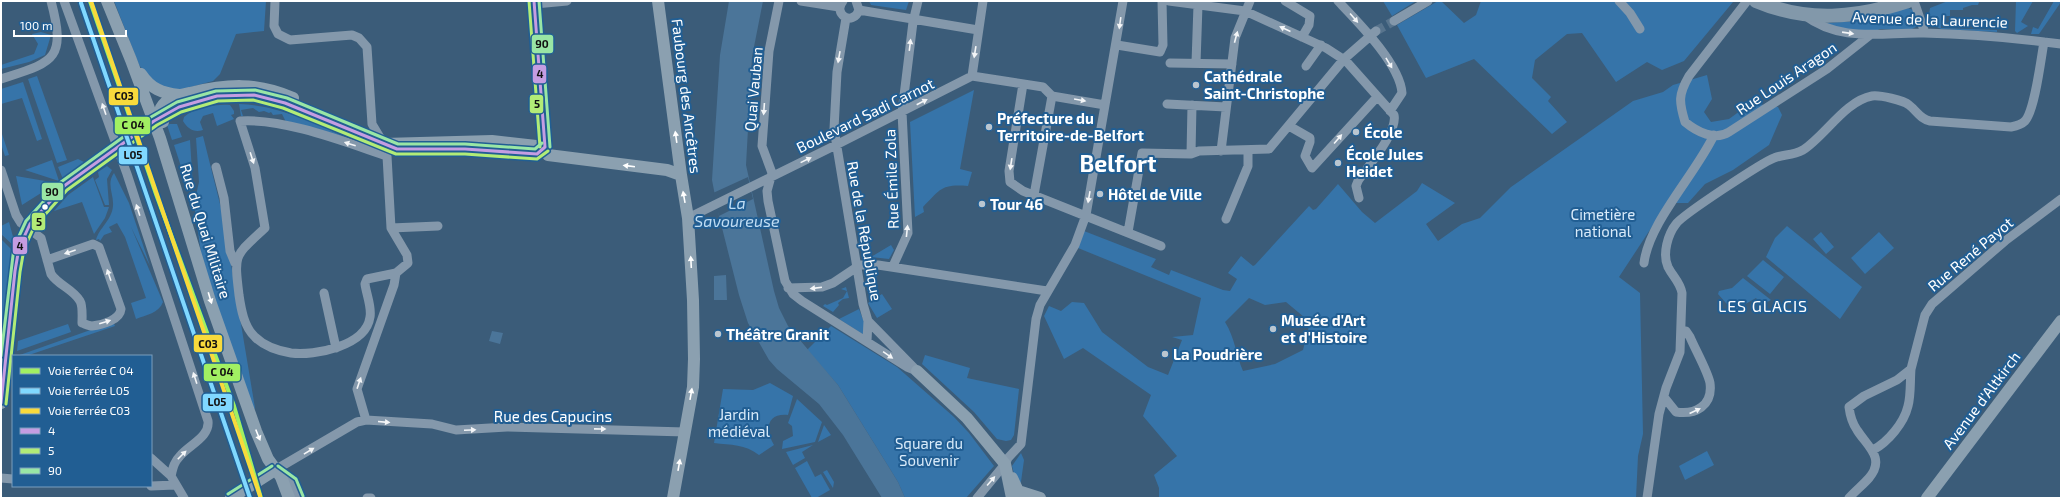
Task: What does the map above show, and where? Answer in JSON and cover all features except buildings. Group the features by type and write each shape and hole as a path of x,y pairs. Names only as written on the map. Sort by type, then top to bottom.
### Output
{"main road":[{"name":"Avenue de la Laurencie","path":"1756,1 1768,6 1804,15"},
{"path":"1804,15 1852,15 1878,11 1908,1"}],"street":[{"path":"1,79 43,65 51,58 55,49 58,34 51,1"},
{"path":"64,1 126,174 208,421 208,428 204,434 179,456 173,466 171,476"},
{"name":"Rue du Quai Militaire","path":"107,1 132,60 174,180 210,301 254,424 268,460 281,477 289,498"},
{"path":"216,167 224,198 230,251 235,263 241,314 254,337 270,347 290,353 311,354 336,348 358,336 366,327 370,316 364,284 367,279 396,273 408,263 407,255 391,228 386,150 372,124 367,47 359,38 352,35 290,40 278,34 274,26 275,1"},
{"path":"546,152 534,3 567,1"},
{"name":"Faubourg des Ancêtres","path":"658,1 688,218 693,293 693,387 673,498"},
{"name":"Quai Vauban","path":"771,177 771,168 762,146 769,51 780,1"},
{"path":"801,1 841,4 842,15 846,18 853,18 859,10"},
{"path":"856,1 859,10"},
{"name":"Rue Émile Zola","path":"893,266 908,233 902,112 914,19 918,1"},
{"path":"983,1 972,76 1043,87 1052,96 1105,105"},
{"path":"1012,498 1007,480 1006,467 1008,458 1021,444 1036,320 1048,291 1075,245 1086,215 1117,45 1123,1"},
{"path":"1117,45 1160,52 1163,45 1162,1"},
{"path":"1169,1 1245,12 1320,45 1344,59 1359,74 1390,111 1395,120 1394,128 1358,181 1356,186 1359,198"},
{"path":"1218,151 1226,107 1235,38 1250,1"},
{"path":"1285,1 1310,16 1310,20 1302,37"},
{"path":"1338,1 1372,34 1398,78 1402,93 1390,111"},
{"path":"1394,21 1428,1"},
{"path":"1620,1 1640,29"},
{"path":"1644,263 1645,249 1654,230 1706,151 1714,134 1704,134 1686,122 1679,102 1681,94 1689,76 1747,1"},
{"path":"1914,1 1925,33"},
{"path":"1196,62 1198,5"},
{"path":"859,10 978,30"},
{"name":"Avenue de la Laurencie","path":"1804,15 1817,25 1833,30 1870,35 1925,33 2061,44"},
{"name":"Rue de la République","path":"846,18 836,72 834,128 862,304 868,321 867,341"},
{"path":"1128,232 1142,153 1190,154 1199,151 1248,151 1268,149 1289,126 1344,59 1372,34"},
{"name":"Rue Louis Aragon","path":"1714,134 1725,134 1732,130 1827,69 1870,35"},
{"path":"1647,498 1655,432 1664,397 1680,352 1682,331 1681,284 1668,267 1665,256 1676,223 1774,158 1791,156 1804,149 1848,109 1857,102 1872,96 1905,102 1923,120 2011,127 2019,125 2026,120 2032,108 2044,42"},
{"path":"1306,66 1320,45"},
{"path":"132,60 152,87 162,92 179,95"},
{"path":"1170,62 1232,64"},
{"name":"Boulevard Sadi Carnot","path":"688,218 836,146 972,76"},
{"path":"1023,84 1009,171 1010,182 1034,195 1161,246"},
{"path":"199,261 188,199 161,116 163,105 179,95 217,86 253,86 277,92 289,97 386,150"},
{"path":"1,403 15,271 20,248 27,229 36,215 64,186 167,112 185,104 208,98 240,94 265,97 335,123"},
{"path":"1034,195 1052,96"},
{"path":"1289,126 1310,138 1305,156 1312,168 1377,97"},
{"path":"1167,104 1226,107"},
{"path":"1190,154 1192,105"},
{"path":"235,263 240,252 265,228 255,168 240,121 253,120 312,131 386,150 492,141 546,152 667,170 681,175"},
{"path":"1226,219 1248,166 1248,151"},
{"path":"1,170 16,215 27,229 36,233 41,238 47,260 54,278 75,294 81,302 82,323 91,326 117,318 121,309 99,247 93,244 47,260"},
{"path":"771,177 767,191 768,200 781,267 788,288 802,301 867,341 906,368 917,371 967,418 1006,467 1013,478 1018,491 1033,498"},
{"name":"Rue René Payot","path":"1874,450 1883,445 1903,417 1908,406 1911,369 1925,315 1932,304 2005,241 2061,199"},
{"path":"391,228 438,226"},
{"path":"788,288 822,287 860,265 893,266 1048,291"},
{"path":"231,498 275,470 357,422 366,420 357,389 394,285 396,273"},
{"path":"324,293 336,348"},
{"name":"Rue de la République","path":"868,321 917,371"},
{"name":"Avenue d'Altkirch","path":"1927,498 2061,321"},
{"path":"1664,397 1676,412 1688,414 1698,410 1704,405 1709,396 1710,383 1690,337 1686,331 1682,331"},
{"path":"1849,498 1870,478 1875,469 1874,450 1856,430 1850,417 1848,407 1864,396 1897,380 1911,369"},
{"name":"Rue des Capucins","path":"366,420 432,424 456,430 507,427 685,432"},
{"path":"152,459 171,476 184,498"},
{"path":"976,498 1006,467"},
{"path":"275,470 292,482 298,498"},
{"path":"1,478 12,479"},
{"path":"152,486 175,485"}],"green space":[{"path":"114,1 266,1 264,31 236,34 220,74 213,81 172,92 149,78 139,65"},
{"path":"869,1 909,1 906,10 871,5"},
{"path":"1383,1 1416,1 1392,16"},
{"path":"1438,1 1441,1 1464,23 1476,15 1481,1 1733,2 1684,61 1662,70 1647,62 1616,82 1582,33 1567,34 1535,60 1532,78 1551,97 1548,101 1567,122 1552,134 1474,59 1426,78 1397,25"},
{"path":"1948,1 1982,1 1979,2 1978,5 1963,8 1963,10 1950,10 1950,16 1941,16 1941,28 1997,30 1997,32 1941,29 1933,25 1929,14 1930,8"},
{"path":"2016,1 2033,1 2021,22 2028,26 2017,33 2015,31"},
{"path":"2054,1 2061,2 2039,34 2031,34 2033,27 2038,29"},
{"path":"1908,8 1913,10 1917,22 1916,27 1910,30 1880,29 1873,32 1838,29 1826,23 1861,21"},
{"path":"41,32 51,35 45,55 29,62 1,69 1,65 34,54 38,44 32,34"},
{"name":"Cimetière national","path":"1707,75 1712,99 1704,112 1711,122 1729,119 1751,103 1778,107 1782,115 1769,145 1733,170 1705,184 1688,203 1675,203 1659,216 1619,277 1640,293 1643,434 1638,456 1636,498 1159,498 1159,488 1154,475 1177,456 1143,416 1151,395 1083,348 1064,359 1044,316 1049,306 1061,311 1072,302 1084,303 1102,332 1148,367 1168,375 1182,340 1172,337 1193,335 1201,298 1078,248 1084,231 1156,259 1151,267 1169,275 1171,270 1223,290 1230,291 1237,279 1228,273 1241,256 1253,266 1255,265 1309,206 1313,210 1316,209 1338,184 1362,212 1375,223 1417,191 1422,183 1455,203 1426,224 1438,241 1462,224 1480,218 1511,187 1633,101 1663,92 1673,85","holes":["1249,298 1265,305 1286,302 1310,322 1303,350 1275,364 1243,371 1231,334 1225,322"]},
{"path":"37,76 67,160 57,163 28,79"},
{"path":"23,82 42,139 37,141 22,98 1,104 1,89"},
{"path":"974,90 960,169 972,172 968,186 952,186 942,189 923,207 924,212 915,217 910,122"},
{"path":"239,104 254,105 284,112 314,123 356,142 286,122 282,114 273,115 271,112 259,112 253,108 241,110 243,116 241,116"},
{"path":"218,105 230,105 234,111 234,114 231,115 234,119 217,126 213,113 203,116 200,122 203,130 192,130 183,121 184,117 194,111"},
{"path":"177,124 182,137 172,140 167,125"},
{"path":"1,131 9,155 5,156 1,144"},
{"path":"203,136 223,216 255,408 253,410 215,300 201,253 194,204 199,182 196,138"},
{"path":"190,140 193,188 189,191 174,145"},
{"path":"78,159 86,163 63,179 58,167"},
{"path":"52,160 59,181 25,170"},
{"path":"107,166 112,170 107,179 109,205 105,205 95,180 99,177 98,172"},
{"path":"114,173 129,203 150,266 131,227 163,302 155,311 136,319 131,303 146,298 125,237 117,223 109,227 112,232 104,235 100,241 99,239 96,240 112,211 113,202 110,185"},
{"path":"16,176 57,183 22,205"},
{"path":"93,177 104,207 109,207 105,218 94,234 82,202 54,211 68,195"},
{"path":"9,222 15,244 14,246 1,234 1,226"},
{"path":"1787,226 1862,287 1840,319 1766,257 1775,238"},
{"path":"1821,232 1834,247 1826,254 1813,239"},
{"path":"1879,232 1894,248 1865,274 1851,258"},
{"path":"1,239 12,250 1,345"},
{"path":"891,245 894,250 889,259 871,257"},
{"path":"1763,260 1784,277 1770,294 1747,276"},
{"path":"874,270 877,273 873,297 870,298 870,291 867,291 867,285 872,284 875,279 873,275 866,273 867,271"},
{"path":"1743,278 1771,300 1761,305 1756,298 1733,311 1718,294 1719,291 1732,288"},
{"path":"846,287 849,298 843,299 838,303 839,305 833,312 823,306 843,298 847,291 841,289"},
{"path":"882,294 892,309 877,318 868,303"},
{"path":"859,309 866,327 864,335 839,319"},
{"path":"113,322 115,326 29,355 20,355"},
{"path":"68,324 71,332 17,351 18,341"},
{"name":"Square du Souvenir","path":"831,326 897,367 954,417 969,433 994,466 966,498 905,498 898,482 838,385 807,350"},
{"path":"925,355 970,368 967,378 1019,389 1014,435 1011,440 1006,441 997,439 974,412 922,364"},
{"name":"Jardin médiéval","path":"770,383 793,396 788,415 775,417 769,424 769,434 774,445 759,455 754,451 743,447 714,443 723,389 753,390"},
{"path":"797,399 822,422 815,442 782,449 783,441 793,436 792,426 788,423"},
{"path":"824,425 831,435 818,442"},
{"path":"813,445 802,452 805,458 793,465 786,452"},
{"path":"1707,451 1714,465 1685,480 1679,466"},
{"path":"1021,453 1024,460 1020,489 1017,485 1012,466"},
{"path":"807,461 815,477 821,474 830,490 816,498 812,498 795,468"},
{"path":"827,470 834,482 833,488 823,472"}],"water":[{"name":"La Savoureuse","path":"729,1 763,1 752,57 746,165 779,308 788,326 838,385 898,482 905,498 882,498 843,435 819,404 777,369 769,360 748,323 739,295 719,216 712,180 720,55"},
{"path":"726,275 727,300 714,300 714,276"},
{"path":"492,331 503,333 500,344 489,341"}],"pier":[{"path":"748,177 753,199 719,216 713,193"}],"tunnel":[{"path":"1376,31 1394,21"}],"transit line":[{"path":"90,1 156,194 234,406 261,498"},
{"name":"5","path":"529,1 540,147"},
{"name":"4","path":"534,1 545,147"},
{"name":"90","path":"539,1 550,147"},
{"name":"90","path":"1,356 14,247 26,221 61,182 151,117 177,102 216,91 255,90 287,98 398,144 465,144 535,149 542,143"},
{"name":"4","path":"1,403 15,271 19,248 30,224 64,186 154,121 179,107 217,96 254,95 285,103 397,149 465,149 537,154 545,147"},
{"name":"5","path":"6,404 20,272 24,249 34,227 67,190 157,125 181,112 218,101 253,100 283,108 396,154 465,154 537,159 548,151"},
{"name":"90","path":"228,494 272,466"},
{"name":"90","path":"278,466 296,479 303,496"}],"rail line":[{"name":"C03","path":"91,1 260,496"},
{"name":"L05","path":"81,3 250,498"}],"place":[{"name":"Cathédrale Saint-Christophe","path":"1196,85"},
{"name":"Préfecture du Territoire-de-Belfort","path":"989,127"},
{"name":"École","path":"1356,132"},
{"name":"École Jules Heidet","path":"1338,163"},
{"name":"Hôtel de Ville","path":"1100,194"},
{"name":"Tour 46","path":"982,204"},
{"name":"Musée d'Art et d'Histoire","path":"1273,329"},
{"name":"Théâtre Granit","path":"718,334"},
{"name":"La Poudrière","path":"1165,354"}],"district":[{"name":"Belfort","path":"1118,163"},
{"name":"LES GLACIS","path":"1763,305"}]}
